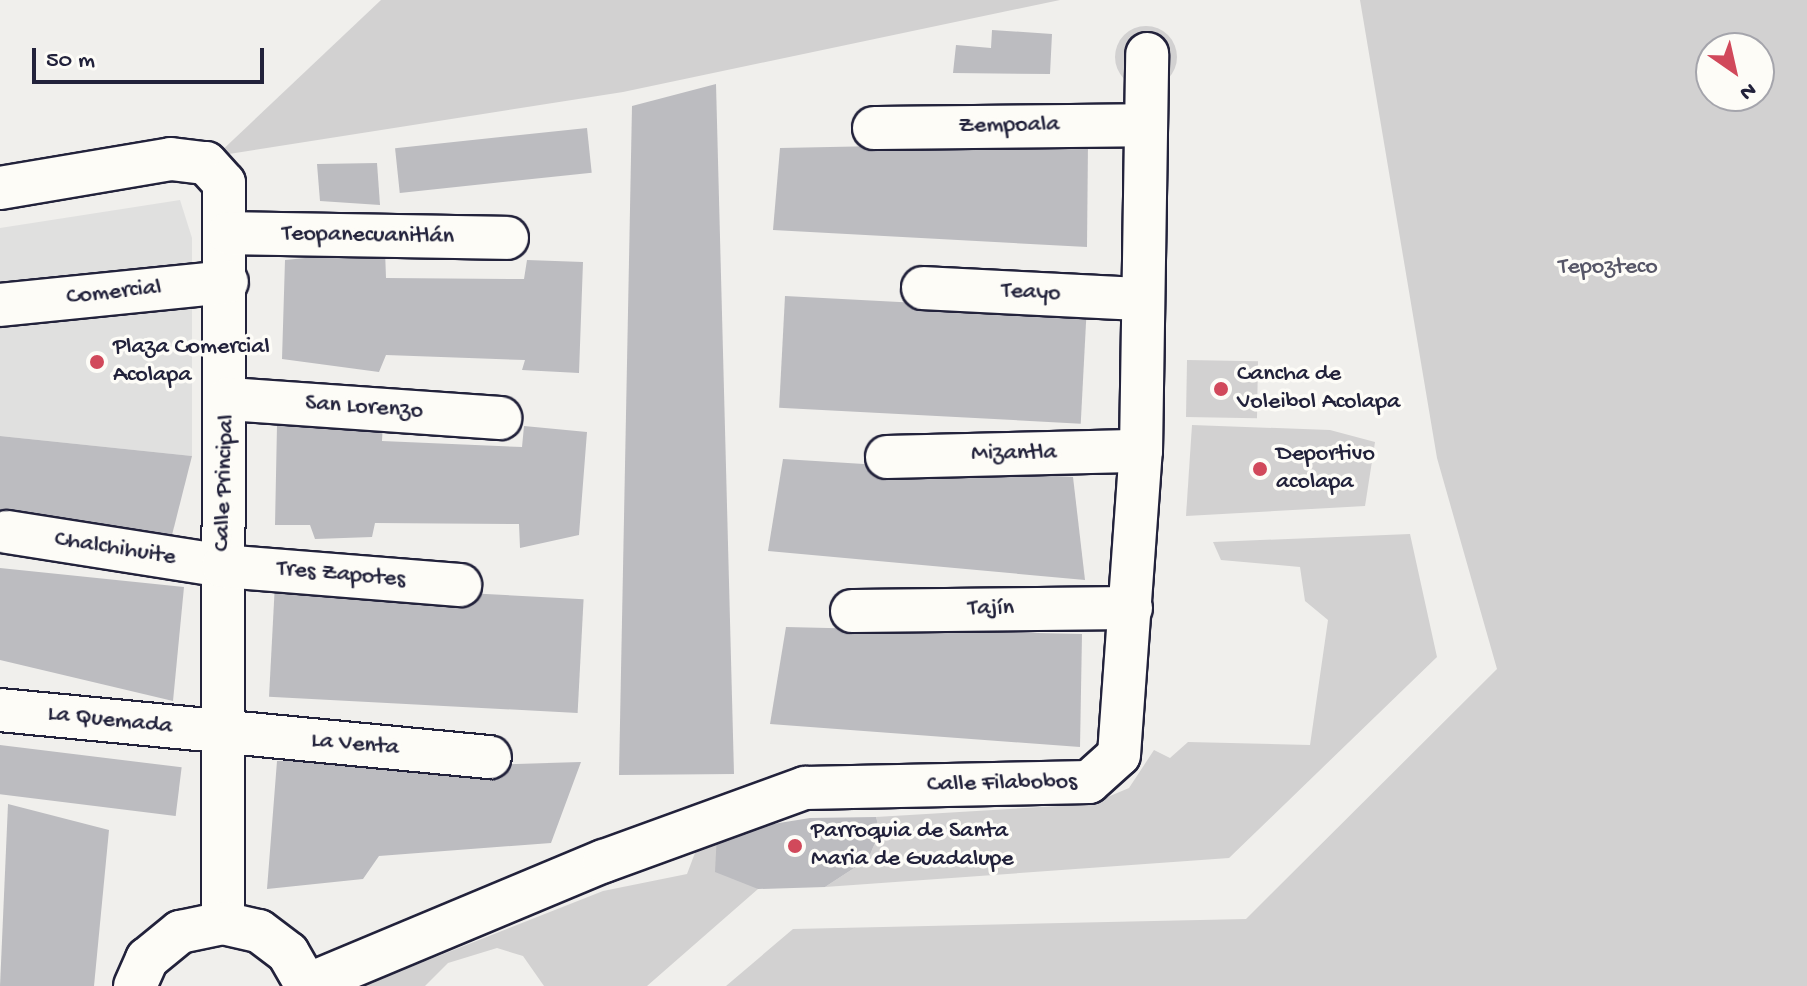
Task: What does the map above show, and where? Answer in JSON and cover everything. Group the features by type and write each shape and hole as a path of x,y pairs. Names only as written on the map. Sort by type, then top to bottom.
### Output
{"street":[{"name":"Calle Filabobos","path":"307,985 604,861 805,788 1089,782 1119,755 1141,451 1138,299 1147,54"},
{"name":"Zempoala","path":"874,128 1145,125"},
{"name":"Calle Principal","path":"0,188 171,159 206,163 224,183 229,233 220,732 223,923"},
{"name":"Teopanecuanitlán","path":"229,233 507,238"},
{"name":"Comercial","path":"0,305 227,282"},
{"name":"Teayo","path":"923,288 1138,299"},
{"name":"San Lorenzo","path":"228,399 500,418"},
{"name":"Mizantla","path":"887,457 1141,451"},
{"name":"Chalchihuite","path":"7,532 223,566"},
{"name":"Tres Zapotes","path":"223,566 460,585"},
{"name":"Tajín","path":"852,611 1131,608"},
{"name":"La Quemada","path":"0,710 220,732"},
{"name":"La Venta","path":"220,732 490,757"},
{"path":"135,986 147,959 180,932 223,923 259,931 288,953 307,985"}],"shaded area":[{"name":"Plaza Comercial Acolapa","path":"180,200 192,238 192,456 0,436 0,228"}],"green space":[{"path":"381,0 1060,0 623,92 216,156"},
{"name":"Tepozteco","path":"1360,0 1807,0 1807,986 726,986 793,929 1246,919 1497,669 1437,458"},
{"path":"1140,26 1152,26 1168,35 1175,45 1175,69 1168,79 1152,88 1140,88 1120,74 1115,63 1115,51 1129,31"},
{"name":"Cancha de Voleibol Acolapa","path":"1187,360 1258,361 1257,418 1186,417"},
{"name":"Deportivo acolapa","path":"1192,425 1330,430 1375,442 1365,506 1186,516"},
{"path":"1410,534 1437,657 1229,858 825,887 868,859 880,832 876,817 1091,804 1129,788 1154,750 1170,758 1188,742 1310,745 1328,620 1305,601 1300,567 1221,560 1213,542"},
{"path":"717,833 758,889 647,986 544,986 523,956 497,948 448,963 425,986 362,986 603,891 687,874 701,837"}],"building":[{"path":"992,30 1052,34 1050,74 953,73 956,45 991,48"},
{"path":"716,84 734,774 619,775 632,106"},
{"path":"587,128 592,173 400,193 395,148"},
{"path":"1088,142 1087,247 773,230 780,148"},
{"path":"377,163 380,205 320,201 317,164"},
{"path":"385,250 386,278 524,279 527,260 583,262 579,373 522,370 525,360 386,355 379,372 282,359 285,260"},
{"path":"785,296 1087,312 1081,424 779,408"},
{"path":"383,423 382,441 522,447 524,426 587,432 579,535 520,548 519,524 375,523 372,537 315,539 310,525 275,525 277,425"},
{"path":"0,436 192,456 171,539 0,510"},
{"path":"783,459 1073,477 1085,580 768,551"},
{"path":"0,568 184,587 173,701 0,660"},
{"path":"275,583 584,599 578,713 269,697"},
{"path":"786,627 1082,634 1080,747 770,724"},
{"path":"0,745 182,767 176,816 0,794"},
{"path":"374,757 376,768 581,762 551,843 379,856 363,879 267,889 277,761"},
{"path":"8,804 109,830 94,986 0,986"},
{"name":"Parroquia de Santa Maria de Guadalupe","path":"876,817 880,832 868,859 825,887 758,889 715,872 717,833 810,818"}],"place":[{"name":"Plaza Comercial Acolapa","path":"97,362"},
{"name":"Cancha de Voleibol Acolapa","path":"1221,389"},
{"name":"Deportivo acolapa","path":"1260,469"},
{"name":"Parroquia de Santa Maria de Guadalupe","path":"795,846"}]}
